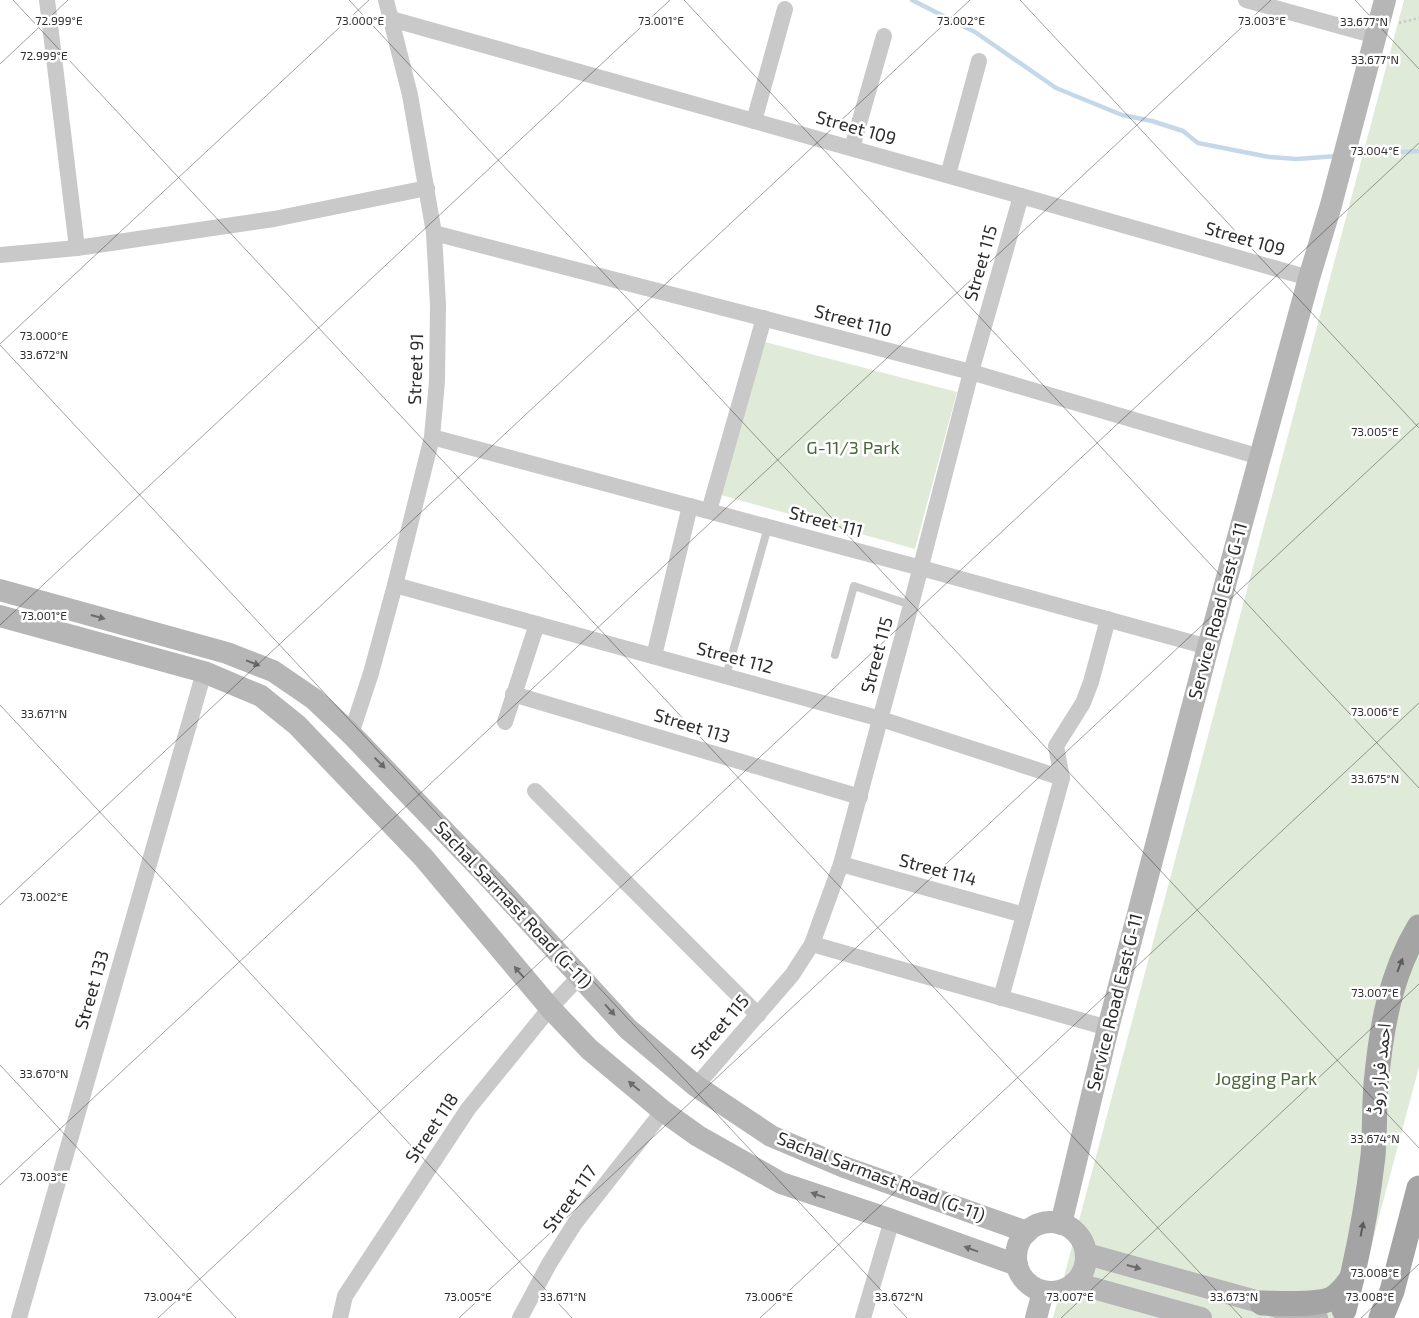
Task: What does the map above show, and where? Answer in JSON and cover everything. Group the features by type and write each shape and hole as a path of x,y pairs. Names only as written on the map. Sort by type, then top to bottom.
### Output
{"main road":[{"name":"Service Road East G-11","path":"1061,1224 1108,1028 1208,647 1358,105 1385,0"},
{"name":"Sachal Sarmast Road (G-11)","path":"0,590 227,653 273,671 314,699 351,734 494,883 628,1029 696,1086 771,1136 844,1167 1027,1232"},
{"name":"Sachal Sarmast Road (G-11)","path":"0,616 204,672 261,696 297,725 423,858 550,1008 589,1049 663,1110 698,1136 781,1183 1017,1265"},
{"name":"احمد فراز روڈ","path":"1338,1314 1353,1277 1368,1193 1375,1129 1376,1084 1383,1027 1397,971 1419,927"},
{"path":"1338,1314 1359,1307 1367,1309 1380,1318 1392,1291 1419,1188"},
{"path":"1049,1222 1071,1228 1079,1235 1087,1254 1086,1265 1076,1284 1066,1290 1054,1293 1043,1292 1031,1286 1022,1277 1017,1265 1016,1253 1020,1241 1027,1232 1038,1225 1049,1222"},
{"path":"1087,1254 1317,1318"},
{"path":"1262,1303 1302,1303 1331,1299 1343,1291 1353,1277"},
{"path":"1076,1284 1201,1318"},
{"path":"1392,1291 1395,1318"},
{"path":"1036,1318 1043,1292"}],"street":[{"path":"47,0 77,248"},
{"name":"Street 91","path":"351,734 371,673 395,585 432,437 437,381 438,305 434,233 410,95 386,0"},
{"path":"1246,0 1376,36"},
{"path":"754,120 785,9"},
{"name":"Street 109","path":"391,19 1309,278"},
{"path":"852,148 884,36"},
{"path":"948,175 979,61"},
{"path":"0,255 77,248 274,219 427,188"},
{"name":"Street 115","path":"696,1086 792,974 812,944 841,864 860,797 971,372 1021,196"},
{"name":"Street 110","path":"434,233 971,372 1260,457"},
{"path":"709,511 764,318"},
{"name":"Street 111","path":"432,437 1208,647"},
{"path":"654,656 690,506"},
{"name":"Street 112","path":"395,585 881,719 1062,778"},
{"path":"1001,998 1062,778 1056,746 1083,703 1091,682 1108,619"},
{"path":"504,722 537,624"},
{"name":"Street 133","path":"19,1318 204,672"},
{"name":"Street 113","path":"513,694 860,797"},
{"path":"535,791 758,1015"},
{"name":"Street 114","path":"841,864 1024,914"},
{"path":"812,944 1108,1028"},
{"name":"Street 118","path":"340,1318 345,1296 468,1109 550,1008 580,976"},
{"name":"Street 117","path":"520,1318 549,1264 575,1223 663,1110"},
{"path":"863,1318 892,1220"}],"lane":[{"path":"726,676 768,527"},
{"path":"835,655 854,586 911,604"}],"green space":[{"name":"Jogging Park","path":"1404,0 1419,0 1419,1067 1352,1318 1053,1318"},
{"name":"G-11/3 Park","path":"765,342 957,392 915,549 721,495"}],"waterway":[{"path":"912,0 975,32 1056,88 1122,115 1152,121 1183,131 1198,143 1269,157 1297,159 1337,156"},
{"path":"1350,155 1419,151"}]}
